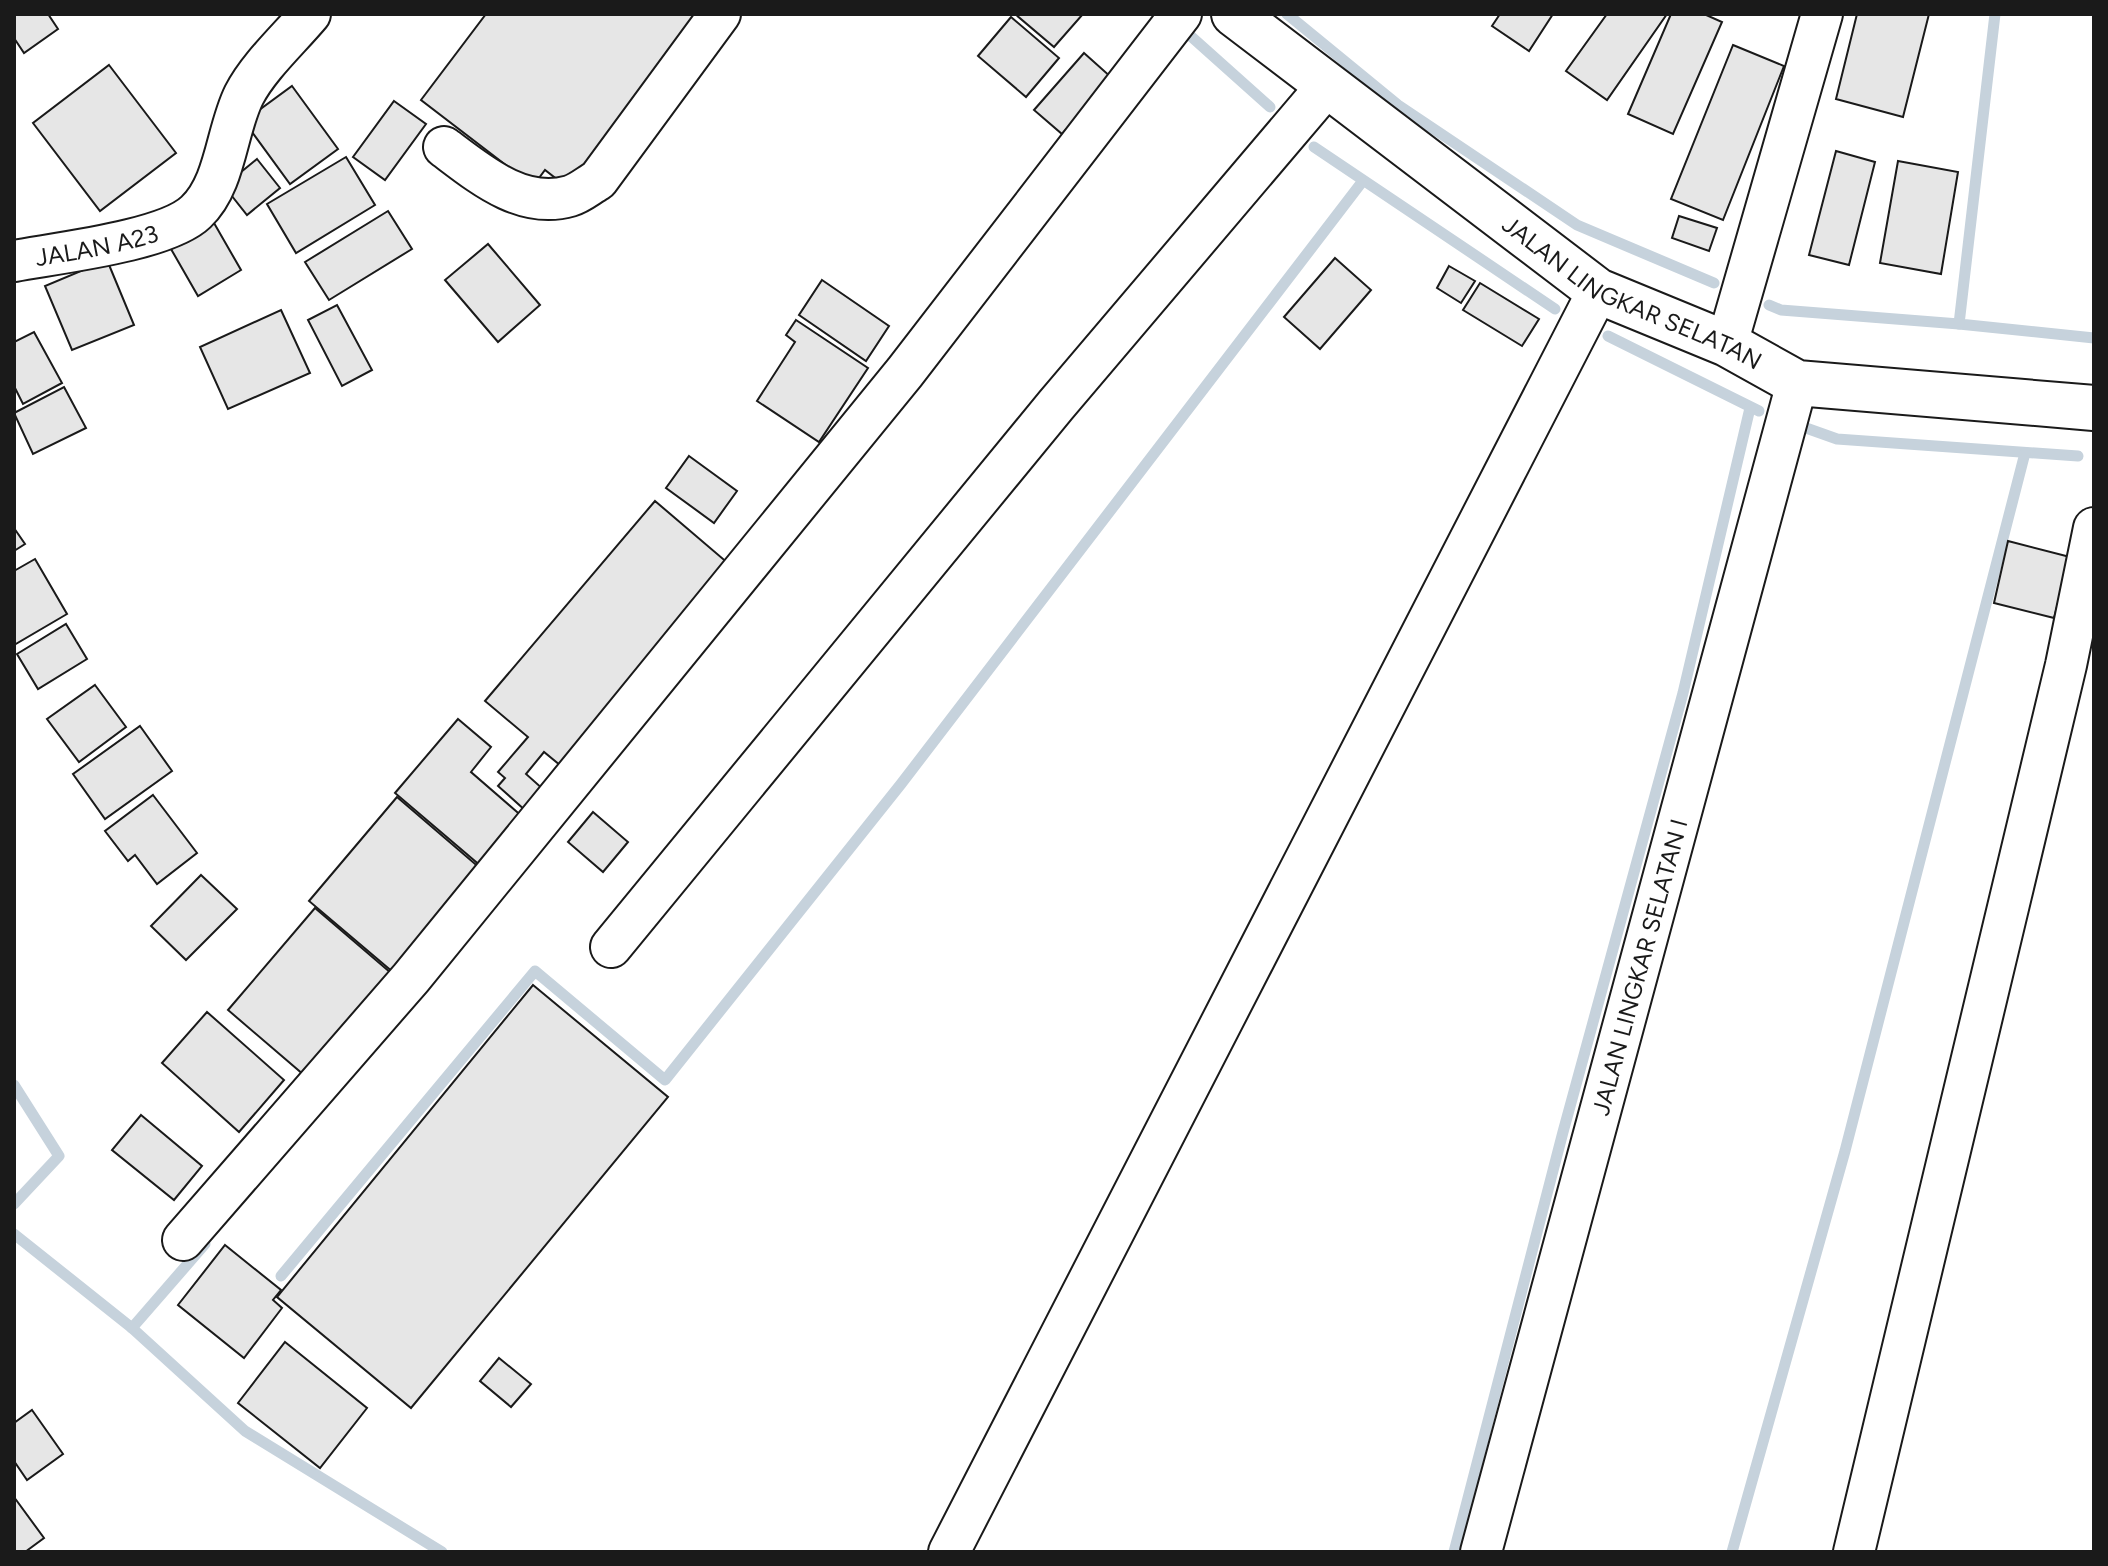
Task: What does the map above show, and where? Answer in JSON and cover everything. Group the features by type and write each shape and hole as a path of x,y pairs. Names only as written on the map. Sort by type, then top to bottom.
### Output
{"highway":[{"name":"JALAN LINGKAR SELATAN","path":"1234,14 1598,291 1727,344 1797,383 2094,408"}],"street":[{"name":"JALAN A23","path":"14,261 122,241 177,224 195,214 210,196 245,92 310,14"},
{"path":"444,147 493,184 536,199 571,196 598,180 720,14"},
{"path":"183,1240 411,978 905,372 1181,14"},
{"path":"1727,344 1822,14"},
{"path":"611,947 1046,417 1326,87"},
{"path":"949,1552 1598,291"},
{"name":"JALAN LINGKAR SELATAN I","path":"1481,1552 1797,383"},
{"path":"1854,1552 2063,680 2094,528"}],"building":[{"path":"14,14 48,14 58,29 24,53 14,38"},
{"path":"486,14 707,14 572,191 545,170 533,186 421,100"},
{"path":"1015,14 1083,14 1054,47"},
{"path":"1500,14 1553,14 1529,51 1492,26"},
{"path":"1607,14 1667,14 1607,100 1566,71"},
{"path":"1671,14 1704,14 1722,22 1673,134 1628,114"},
{"path":"1857,14 1929,14 1903,117 1836,99"},
{"path":"1011,17 1059,58 1026,97 978,56"},
{"path":"1733,45 1784,66 1723,220 1671,199"},
{"path":"1084,53 1112,78 1062,134 1034,110"},
{"path":"109,65 176,153 100,211 33,123"},
{"path":"292,86 338,149 290,184 244,121"},
{"path":"394,101 426,124 385,180 353,157"},
{"path":"1836,151 1875,162 1849,265 1809,255"},
{"path":"346,157 375,205 296,253 267,204"},
{"path":"257,159 280,188 247,215 224,186"},
{"path":"1898,161 1958,172 1941,274 1880,263"},
{"path":"388,211 412,249 329,300 305,262"},
{"path":"1679,216 1717,228 1709,251 1672,238"},
{"path":"214,223 241,270 198,296 171,249"},
{"path":"488,244 540,305 498,342 445,280"},
{"path":"1335,258 1371,290 1320,349 1284,317"},
{"path":"107,260 134,325 72,350 45,286"},
{"path":"1449,266 1475,281 1461,303 1437,288"},
{"path":"822,280 889,326 866,361 799,315"},
{"path":"1480,283 1539,319 1522,346 1463,310"},
{"path":"337,305 372,370 342,386 308,320"},
{"path":"281,310 310,373 228,409 200,347"},
{"path":"796,320 868,368 819,442 757,401 795,342 786,335"},
{"path":"34,332 62,383 23,404 14,386 14,342"},
{"path":"64,387 86,428 33,454 14,413"},
{"path":"689,456 737,491 714,523 666,488"},
{"path":"655,501 736,570 566,770 544,752 526,774 544,790 526,811 498,786 505,778 498,772 528,737 485,701"},
{"path":"14,528 25,544 14,551"},
{"path":"2008,541 2070,557 2054,618 1994,603"},
{"path":"35,559 67,614 14,645 14,571"},
{"path":"66,624 87,659 38,689 17,654"},
{"path":"95,685 126,727 79,762 47,719"},
{"path":"458,719 491,747 471,772 524,818 482,867 395,793"},
{"path":"140,726 172,771 105,819 73,774"},
{"path":"153,795 197,853 157,884 135,855 128,861 105,831"},
{"path":"397,797 481,869 394,973 309,901"},
{"path":"593,812 628,842 603,872 568,842"},
{"path":"201,875 237,909 186,960 151,926"},
{"path":"315,908 391,973 304,1075 228,1010"},
{"path":"533,985 668,1097 411,1408 277,1297"},
{"path":"207,1012 284,1080 239,1132 162,1063"},
{"path":"141,1115 202,1166 174,1200 112,1150"},
{"path":"225,1245 281,1290 273,1300 282,1308 244,1358 178,1305"},
{"path":"285,1342 367,1408 320,1468 238,1403"},
{"path":"499,1358 531,1384 511,1407 480,1381"},
{"path":"32,1410 63,1454 27,1480 14,1461 14,1423"},
{"path":"14,1497 44,1538 25,1552 14,1552"}],"waterway":[{"path":"1287,14 1398,105 1577,225 1714,283"},
{"path":"1995,14 1959,324 2094,338"},
{"path":"1181,36 1185,31 1270,107"},
{"path":"1314,147 1555,309"},
{"path":"281,1276 535,971 665,1080 901,784 1362,182"},
{"path":"1769,305 1781,310 1959,324"},
{"path":"1608,336 1759,411"},
{"path":"1454,1552 1563,1132 1683,693 1750,408"},
{"path":"1792,423 1837,439 2078,456"},
{"path":"1732,1552 1845,1151 2025,453"},
{"path":"14,1085 59,1156 14,1204"},
{"path":"14,1234 132,1328 245,1431 442,1552"},
{"path":"132,1328 205,1244"}]}
